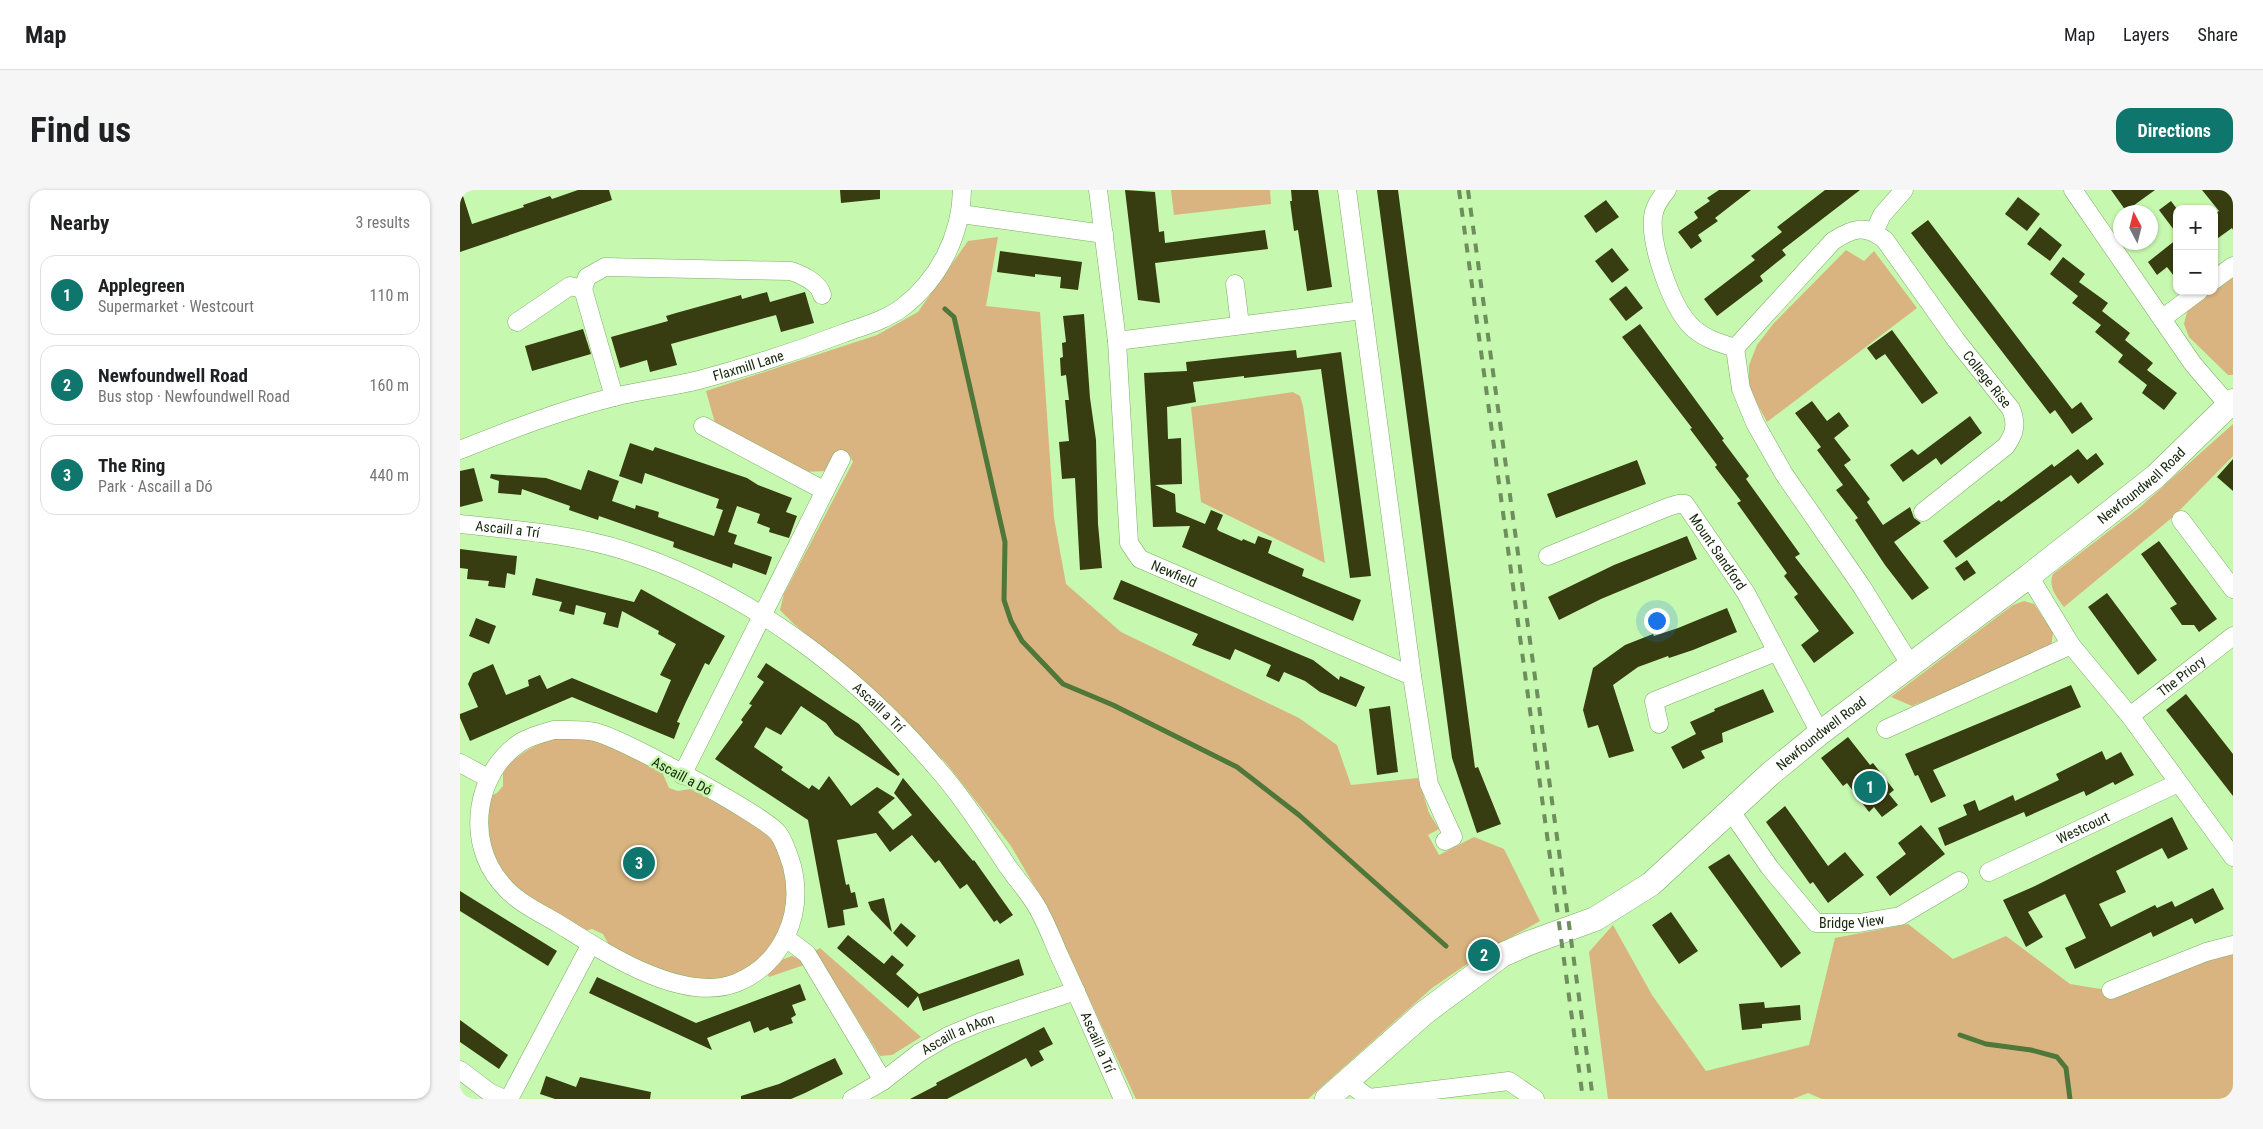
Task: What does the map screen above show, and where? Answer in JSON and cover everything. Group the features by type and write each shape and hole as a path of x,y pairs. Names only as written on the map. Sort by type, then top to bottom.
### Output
{"main road":[{"name":"Newfoundwell Road","path":"1328,1099 1424,1013 1502,956 1529,943 1595,919 1650,884 1730,810 1820,733 2029,576 2156,476 2231,404"}],"street":[{"name":"Flaxmill Lane","path":"460,450 538,419 614,397 698,380 804,348 880,320 901,309 928,285 947,252 961,214 962,190"},
{"name":"Newfield","path":"1098,190 1117,340 1129,543 1140,559 1412,676"},
{"path":"1347,190 1412,676 1429,784 1453,836 1445,841"},
{"path":"1667,190 1660,198 1653,216 1654,236 1663,271 1678,308 1691,326 1713,341 1735,348"},
{"path":"1904,190 1882,215 1874,232 1860,229 1849,231 1833,241 1735,348 1740,388 1755,422 1784,474 1862,587 1910,664"},
{"path":"2073,190 2193,364 2231,404"},
{"path":"961,214 1104,234"},
{"name":"College Rise","path":"1874,232 1885,240 1956,340 2011,409 2016,421 2014,435 2006,446 1923,512"},
{"path":"2218,277 2233,266"},
{"path":"614,397 584,289 587,277 605,268 689,267 791,271 803,276 820,289 822,295"},
{"path":"1235,284 1240,325"},
{"path":"517,322 570,286 584,289"},
{"path":"2163,318 2194,295"},
{"path":"1117,340 1363,310"},
{"path":"703,426 825,491"},
{"path":"682,775 841,459"},
{"name":"Mount Sandford","path":"1548,556 1673,505 1685,504 1746,593 1820,733"},
{"path":"2181,520 2233,589"},
{"name":"Ascaill a Trí","path":"460,524 535,531 624,550 686,575 763,617 842,673 888,716 935,766 990,838 1003,860 1035,904 1076,991 1123,1099"},
{"path":"2029,576 2071,645 2130,716 2233,857"},
{"name":"The Priory","path":"2130,716 2233,636"},
{"path":"1886,729 2071,645"},
{"path":"1659,724 1654,702 1776,652"},
{"name":"Ascaill a Dó","path":"554,730 594,732 608,737 682,775 754,816 778,833 790,858 797,896 793,922 786,938 762,968 746,979 728,986 714,987 677,983 650,974 591,944 532,910 508,891 494,875 486,861 480,828 481,796 488,778 503,757 520,743 554,730"},
{"path":"460,762 488,778"},
{"name":"Westcourt","path":"1989,872 2178,783"},
{"name":"Bridge View","path":"1730,810 1770,868 1816,923 1859,923 1900,916 1959,881"},
{"path":"786,938 807,954 883,1081"},
{"path":"509,1099 591,944"},
{"path":"2110,990 2206,952 2233,944"},
{"name":"Ascaill a hAon","path":"852,1099 883,1081 919,1053 948,1036 981,1022 1076,991"},
{"path":"460,1070 489,1092 504,1099"},
{"path":"1347,1082 1369,1098 1509,1080 1534,1099"}],"shaded area":[{"path":"1171,190 1270,190 1271,204 1174,215"},
{"path":"998,237 986,306 1040,312 1054,518 1066,584 1121,632 1299,718 1337,745 1351,785 1418,778 1429,813 1439,829 1428,835 1439,855 1474,837 1504,849 1540,921 1486,951 1432,988 1308,1099 1136,1099 1043,901 1011,846 947,764 878,694 795,625 780,610 784,594 853,462 848,452 839,453 828,471 801,472 715,423 706,391 877,335 918,312 968,241"},
{"path":"1846,250 1864,261 1874,251 1917,308 1767,422 1749,389 1749,365 1757,345 1774,323"},
{"path":"2233,276 2233,375 2228,375 2189,337 2184,324 2188,308 2206,295 2218,295 2218,287"},
{"path":"1293,392 1300,396 1303,406 1325,563 1201,502 1191,407"},
{"path":"2233,424 2233,456 2174,516 2064,607 2052,587 2053,574 2139,508"},
{"path":"2024,601 2034,604 2053,632 2051,648 1912,706 1891,697 2013,605"},
{"path":"569,736 605,742 663,774 669,788 678,791 690,789 726,808 761,829 775,844 782,857 789,889 782,930 764,957 736,976 703,982 658,970 609,945 603,934 592,929 584,931 527,899 496,869 487,834 488,797 497,793 503,786 503,770 518,757 541,743"},
{"path":"1908,924 1953,959 2006,936 2070,984 2125,993 2213,956 2233,953 2233,1099 1822,1099 1808,1093 1793,1099 1608,1099 1589,952 1613,925 1652,995 1706,1071 1809,1045 1835,938"},
{"path":"820,948 921,1037 892,1055 880,1056 815,951"},
{"path":"792,956 801,960 804,965 769,977 766,971 781,960"}],"building":[{"path":"578,190 609,190 612,200 460,252 460,196 463,196 472,224 524,207 523,205 550,196 552,199"},
{"path":"840,190 880,190 880,199 841,203"},
{"path":"1125,190 1155,192 1159,232 1164,231 1165,243 1265,230 1268,249 1155,263 1160,303 1138,300"},
{"path":"1291,190 1318,190 1332,287 1307,291 1298,230 1294,231 1290,201 1292,201"},
{"path":"1377,190 1398,190 1475,768 1478,767 1501,824 1477,833 1452,758"},
{"path":"1719,190 1751,190 1715,218 1718,221 1698,235 1702,241 1691,249 1678,232 1698,218 1694,212 1710,201 1707,198"},
{"path":"1825,190 1860,190 1782,250 1786,255 1760,276 1763,281 1717,316 1704,299 1755,260 1751,256 1782,232 1777,227"},
{"path":"2111,190 2155,190 2134,205 2122,205"},
{"path":"2202,190 2233,190 2233,230 2232,228 2218,238 2219,211 2218,205 2214,205"},
{"path":"2018,197 2040,214 2027,231 2005,214"},
{"path":"1606,200 1619,217 1596,233 1584,216"},
{"path":"2171,201 2174,205 2173,229 2159,210"},
{"path":"1928,220 2072,409 2081,402 2093,419 2072,434 2055,410 2050,414 1911,233"},
{"path":"2040,227 2062,245 2050,261 2027,244"},
{"path":"2173,242 2173,275 2167,267 2157,275 2148,262"},
{"path":"1612,248 1629,270 1612,283 1595,261"},
{"path":"1000,251 1082,262 1078,290 1060,288 1061,277 1035,274 1035,277 997,272"},
{"path":"2063,257 2085,274 2079,282 2108,303 2102,311 2130,333 2125,340 2153,363 2147,370 2177,393 2164,410 2142,393 2147,385 2118,362 2123,355 2095,332 2101,325 2072,303 2078,296 2050,274"},
{"path":"1626,286 1643,308 1626,321 1609,299"},
{"path":"767,292 770,302 805,292 814,323 781,332 776,315 671,344 677,365 650,372 647,360 620,368 611,337 668,321 666,316 676,313 741,295 742,299"},
{"path":"1084,314 1090,398 1096,440 1098,524 1102,568 1080,570 1075,478 1062,479 1059,442 1069,441 1065,400 1069,400 1066,375 1061,376 1060,358 1063,357 1062,343 1066,342 1063,316"},
{"path":"1640,324 1749,476 1746,479 1800,554 1795,557 1854,633 1814,663 1801,645 1819,631 1794,597 1798,594 1784,576 1787,573 1737,503 1741,501 1715,467 1717,465 1690,429 1692,428 1622,337"},
{"path":"583,329 591,354 532,371 525,346"},
{"path":"1892,330 1938,393 1922,404 1885,354 1876,360 1867,348"},
{"path":"1296,350 1297,358 1341,352 1371,576 1350,578 1321,369 1193,382 1196,402 1167,407 1168,439 1181,438 1182,484 1155,485 1175,494 1176,512 1205,524 1211,510 1223,515 1217,529 1219,531 1242,541 1243,539 1255,544 1258,536 1272,541 1268,553 1304,569 1302,576 1361,600 1353,621 1182,547 1190,526 1153,527 1144,373 1187,371 1186,362"},
{"path":"1812,401 1827,421 1839,412 1849,426 1834,438 1851,460 1844,465 1870,499 1867,502 1883,525 1910,507 1914,518 1921,523 1894,542 1929,588 1912,600 1885,565 1855,520 1858,518 1836,490 1843,485 1817,450 1821,447 1795,413"},
{"path":"1970,416 1982,433 1941,465 1936,458 1903,482 1890,465 1912,449 1918,455"},
{"path":"630,443 653,451 655,447 747,478 758,485 792,498 786,512 797,516 789,538 769,532 770,528 757,523 760,514 737,506 728,532 737,535 734,544 772,557 766,575 733,563 732,568 673,547 674,542 599,516 598,520 569,510 570,506 522,489 521,495 498,493 499,481 490,478 491,474 546,478 581,490 588,470 619,481 612,501 635,509 636,505 659,512 658,517 714,536 723,510 716,508 719,499 645,473 642,484 619,476"},
{"path":"2078,449 2087,460 2096,453 2104,464 2078,484 2071,475 1956,558 1943,541 1999,500 2001,502 2052,464 2054,467"},
{"path":"2233,459 2233,491 2217,477"},
{"path":"1637,460 1646,484 1556,518 1547,494"},
{"path":"474,468 483,501 460,507 460,471"},
{"path":"1687,536 1697,559 1601,599 1559,620 1548,597 1614,565"},
{"path":"2159,541 2217,619 2199,632 2194,625 2182,625 2170,608 2177,604 2141,554"},
{"path":"460,549 517,556 515,575 507,573 505,588 488,586 489,581 467,579 468,569 460,568"},
{"path":"1967,560 1976,573 1964,581 1955,568"},
{"path":"536,578 634,602 641,589 725,636 709,665 705,663 677,722 680,723 674,739 572,697 470,741 460,714 478,707 468,684 473,673 493,664 506,695 529,686 528,680 540,675 547,689 572,678 657,713 671,680 660,675 676,644 658,634 659,631 622,611 618,628 603,624 606,613 576,605 574,615 559,611 562,602 532,595"},
{"path":"1121,580 1313,660 1339,680 1340,676 1365,687 1356,707 1320,692 1305,681 1284,672 1279,682 1266,676 1271,665 1235,649 1230,660 1192,645 1198,634 1113,599"},
{"path":"2107,593 2157,660 2138,675 2088,607"},
{"path":"1727,608 1737,632 1693,650 1669,658 1668,656 1638,667 1613,685 1634,751 1609,758 1598,725 1588,728 1583,710 1593,668 1625,645 1653,634 1654,636 1678,628"},
{"path":"476,618 496,626 489,644 469,636"},
{"path":"766,663 859,724 900,774 898,776 835,735 826,723 801,706 781,735 766,727 754,747 783,767 781,770 809,789 812,785 819,790 829,776 851,806 877,787 895,798 878,812 893,830 912,815 894,793 903,778 974,860 1013,915 1000,924 997,920 994,922 967,884 960,889 939,860 935,863 912,835 890,852 876,833 837,840 846,885 849,884 851,893 855,892 858,907 843,910 845,925 828,928 808,820 715,759 743,722 741,720 752,705 749,704 764,682 757,677"},
{"path":"2071,685 2081,707 1933,770 1946,796 1931,803 1918,775 1915,776 1905,754"},
{"path":"1763,689 1774,712 1722,733 1723,742 1701,751 1705,758 1683,769 1671,747 1696,734 1690,722 1715,711 1714,709"},
{"path":"2186,694 2233,754 2233,796 2166,710"},
{"path":"1390,706 1398,772 1377,775 1369,709"},
{"path":"1848,737 1870,765 1873,763 1894,790 1889,794 1898,805 1882,817 1874,807 1869,812 1847,783 1843,786 1821,758"},
{"path":"2102,751 2106,760 2121,752 2134,775 2115,785 2113,782 2086,796 2084,791 2026,817 2024,812 1945,846 1938,828 1967,815 1963,805 1975,800 1979,811 2013,795 2015,801 2059,780 2056,774"},
{"path":"1785,806 1828,866 1845,852 1864,875 1828,903 1813,882 1810,884 1766,822"},
{"path":"2172,817 2188,849 2168,859 2162,848 2116,871 2126,892 2099,904 2111,927 2155,905 2157,908 2172,901 2175,907 2213,888 2224,909 2195,924 2192,918 2153,937 2151,932 2075,969 2065,948 2086,938 2065,894 2028,912 2043,937 2026,947 2003,900 2035,886"},
{"path":"1921,825 1945,854 1890,896 1876,877 1906,854 1898,843"},
{"path":"1729,854 1801,953 1781,968 1708,867"},
{"path":"460,891 557,951 548,966 460,911"},
{"path":"884,898 892,932 871,910 868,902"},
{"path":"1671,912 1698,951 1679,964 1652,925"},
{"path":"901,923 916,936 907,947 893,933"},
{"path":"848,935 884,964 892,955 904,965 896,974 919,994 1019,959 1024,975 923,1011 918,996 908,1008 837,948"},
{"path":"597,977 696,1023 800,984 806,1000 792,1005 796,1015 791,1018 793,1023 770,1031 768,1027 754,1033 750,1021 707,1038 712,1050 589,993"},
{"path":"1764,1002 1765,1008 1800,1005 1801,1020 1762,1024 1762,1028 1742,1030 1739,1004"},
{"path":"460,1020 508,1055 499,1069 460,1042"},
{"path":"1044,1027 1053,1044 1039,1051 1044,1060 1031,1067 1026,1058 947,1099 910,1099 937,1085 936,1083"},
{"path":"835,1058 843,1074 805,1093 791,1099 741,1099 741,1096 779,1084"},
{"path":"546,1076 576,1087 580,1077 651,1092 650,1099 555,1099 540,1094"}],"waterway":[{"path":"945,309 954,317 1005,542 1004,600 1011,621 1022,641 1063,684 1113,705 1237,767 1299,815 1446,946"},
{"path":"1960,1035 1986,1044 2031,1050 2057,1057 2066,1068 2070,1099"}],"railway":[{"path":"1459,190 1583,1099"},
{"path":"1468,190 1593,1099"}],"place":[{"name":"Applegreen","path":"1870,787"},
{"name":"The Ring","path":"639,863"},
{"name":"Newfoundwell Road","path":"1484,955"}]}
